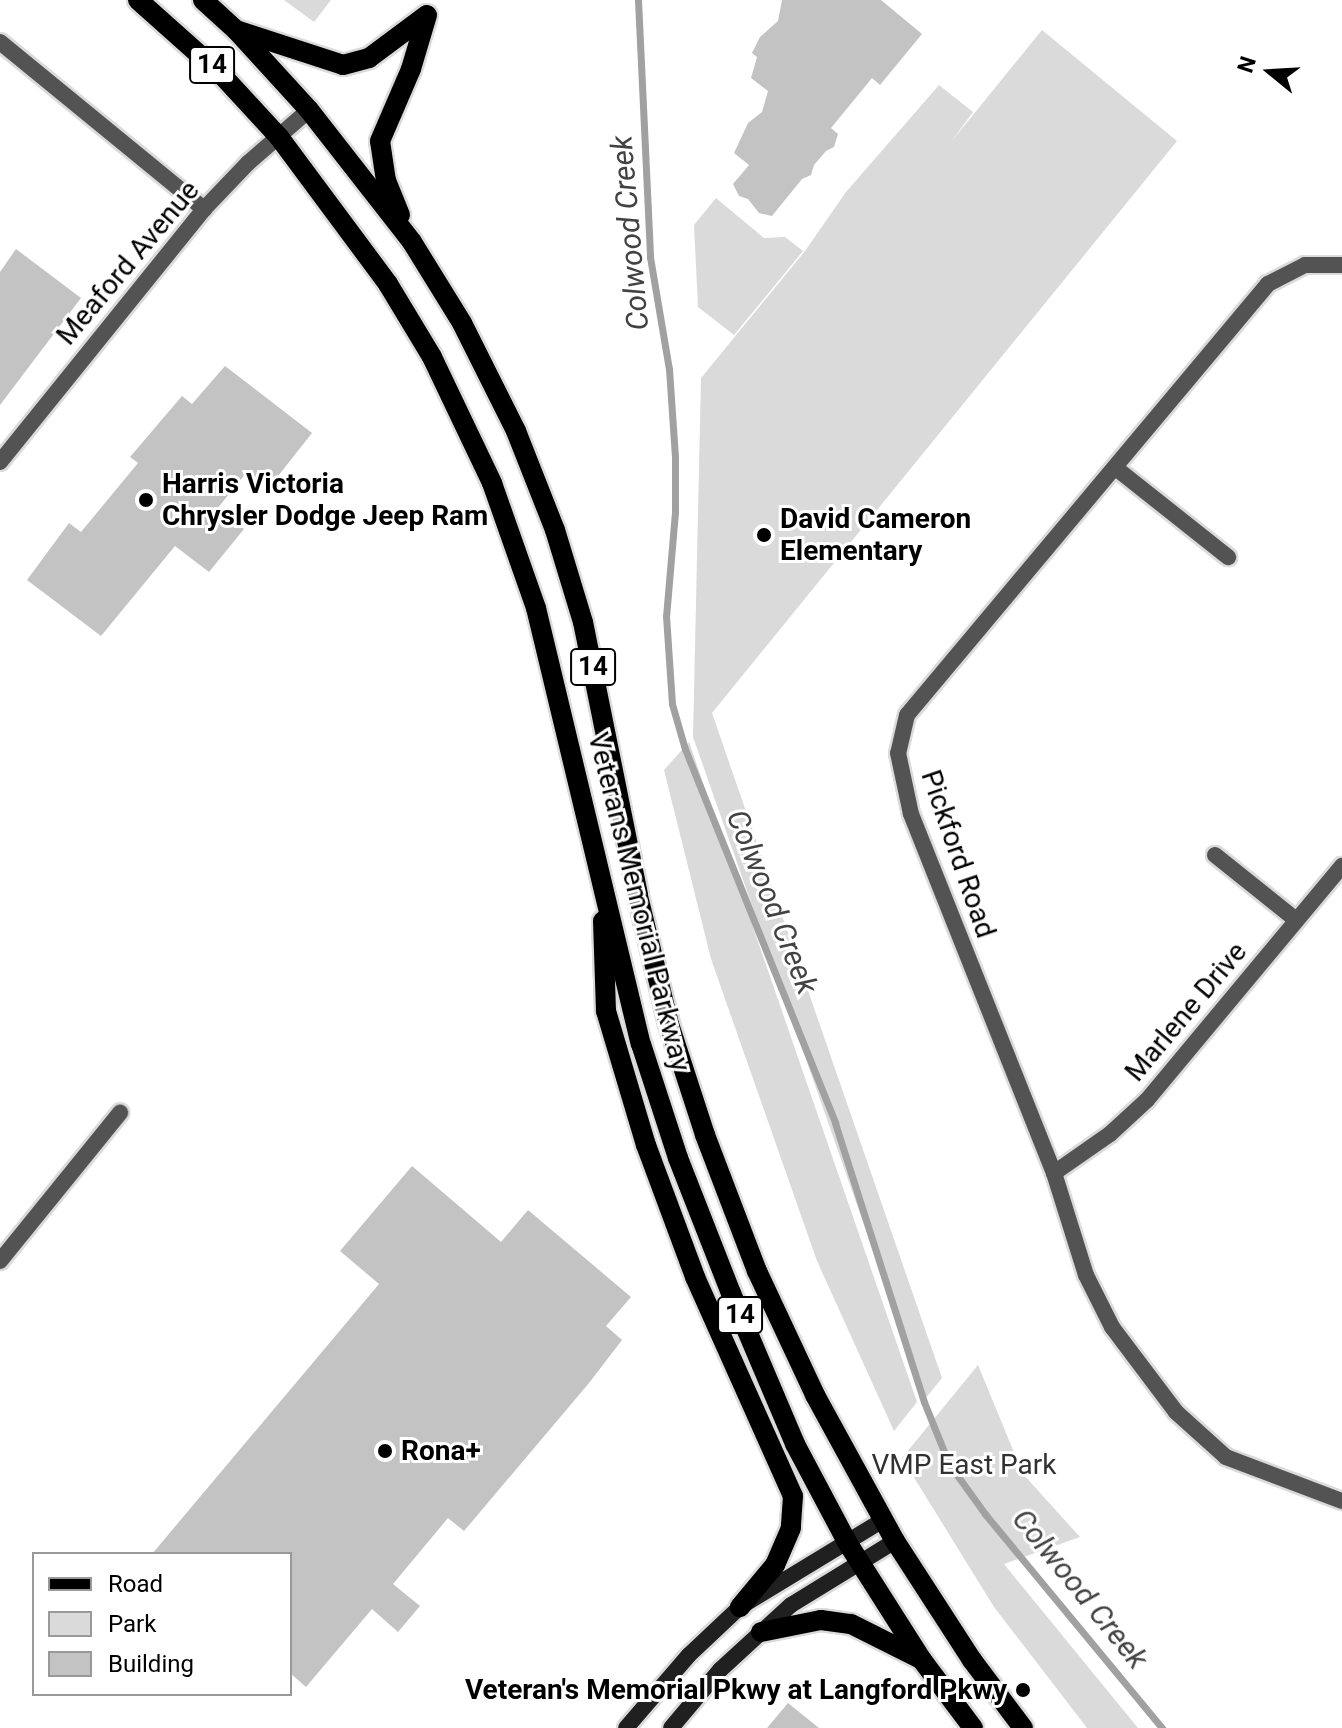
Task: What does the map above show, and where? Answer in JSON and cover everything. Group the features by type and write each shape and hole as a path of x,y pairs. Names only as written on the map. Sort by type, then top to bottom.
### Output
{"main road":[{"name":"Veterans Memorial Parkway","path":"138,0 220,73 279,137 388,284 432,357 492,483 536,608 641,1044 678,1158 795,1444 859,1563 922,1660 973,1728"},
{"name":"Veterans Memorial Parkway","path":"203,0 236,30 309,110 412,242 462,323 516,431 555,530 583,622 638,896 669,1024 705,1135 757,1271 815,1395 895,1541 972,1660 1023,1728"},
{"path":"236,30 343,65 369,58 430,7"},
{"path":"412,242 386,181 380,141 411,69 430,7"},
{"path":"601,873 606,1011 646,1145 695,1277 793,1496 791,1528 775,1565 740,1607 689,1655 626,1728"},
{"path":"740,1607 883,1520"},
{"path":"671,1728 720,1670 791,1605 895,1541"},
{"path":"761,1632 821,1620 851,1624 922,1660"}],"street":[{"path":"0,42 204,209"},
{"name":"Meaford Avenue","path":"0,462 204,209 309,110"},
{"name":"Pickford Road","path":"1342,265 1305,265 1268,284 1117,469 907,715 898,753 911,814 1054,1173 1086,1275 1106,1314 1176,1412 1226,1457 1342,1501"},
{"path":"1117,469 1228,557"},
{"path":"1215,855 1296,920"},
{"name":"Marlene Drive","path":"1054,1173 1110,1134 1147,1100 1342,866"},
{"path":"0,1261 120,1113"}],"green space":[{"path":"284,0 331,0 314,22"},
{"path":"1042,30 1177,141 712,713 942,1378 925,1399 693,737 701,378 805,251 846,192 939,85 973,112 951,142"},
{"path":"716,198 764,238 785,237 803,251 734,335 698,307 694,225"},
{"name":"VMP East Park","path":"689,742 917,1402 894,1431 817,1261 711,959 664,770"},
{"name":"VMP East Park","path":"978,1365 1023,1474 1080,1537 1004,1564 1138,1728 1087,1728 994,1607 902,1458"}],"building":[{"path":"782,0 881,0 922,34 880,85 872,78 831,128 838,134 834,147 826,151 814,165 811,175 802,179 772,216 759,213 748,199 739,196 733,184 749,165 734,153 748,123 762,112 768,91 751,78 757,57 752,53 760,37 778,21"},
{"path":"16,249 81,298 0,405 0,272"},
{"name":"Harris Victoria Chrysler Dodge Jeep Ram","path":"225,366 312,433 267,490 246,473 217,509 244,529 209,572 175,546 101,636 27,580 69,523 81,532 138,463 130,457 182,396 192,404"},
{"name":"Rona+","path":"412,1166 501,1242 528,1210 631,1297 606,1326 622,1340 589,1383 464,1531 448,1518 393,1584 420,1606 398,1632 372,1609 306,1687 292,1675 292,1552 154,1552 379,1284 340,1251"},
{"path":"788,1703 819,1728 767,1728"}],"waterway":[{"name":"Colwood Creek","path":"638,0 650,257 669,369 675,457 675,512 666,616 672,704 685,749 835,1123 924,1402 949,1464 985,1514 1162,1728"}],"place":[{"name":"Harris Victoria Chrysler Dodge Jeep Ram","path":"146,500"},
{"name":"David Cameron Elementary","path":"764,535"},
{"name":"Rona+","path":"385,1451"},
{"name":"Veteran's Memorial Pkwy at Langford Pkwy","path":"1023,1690"}]}
